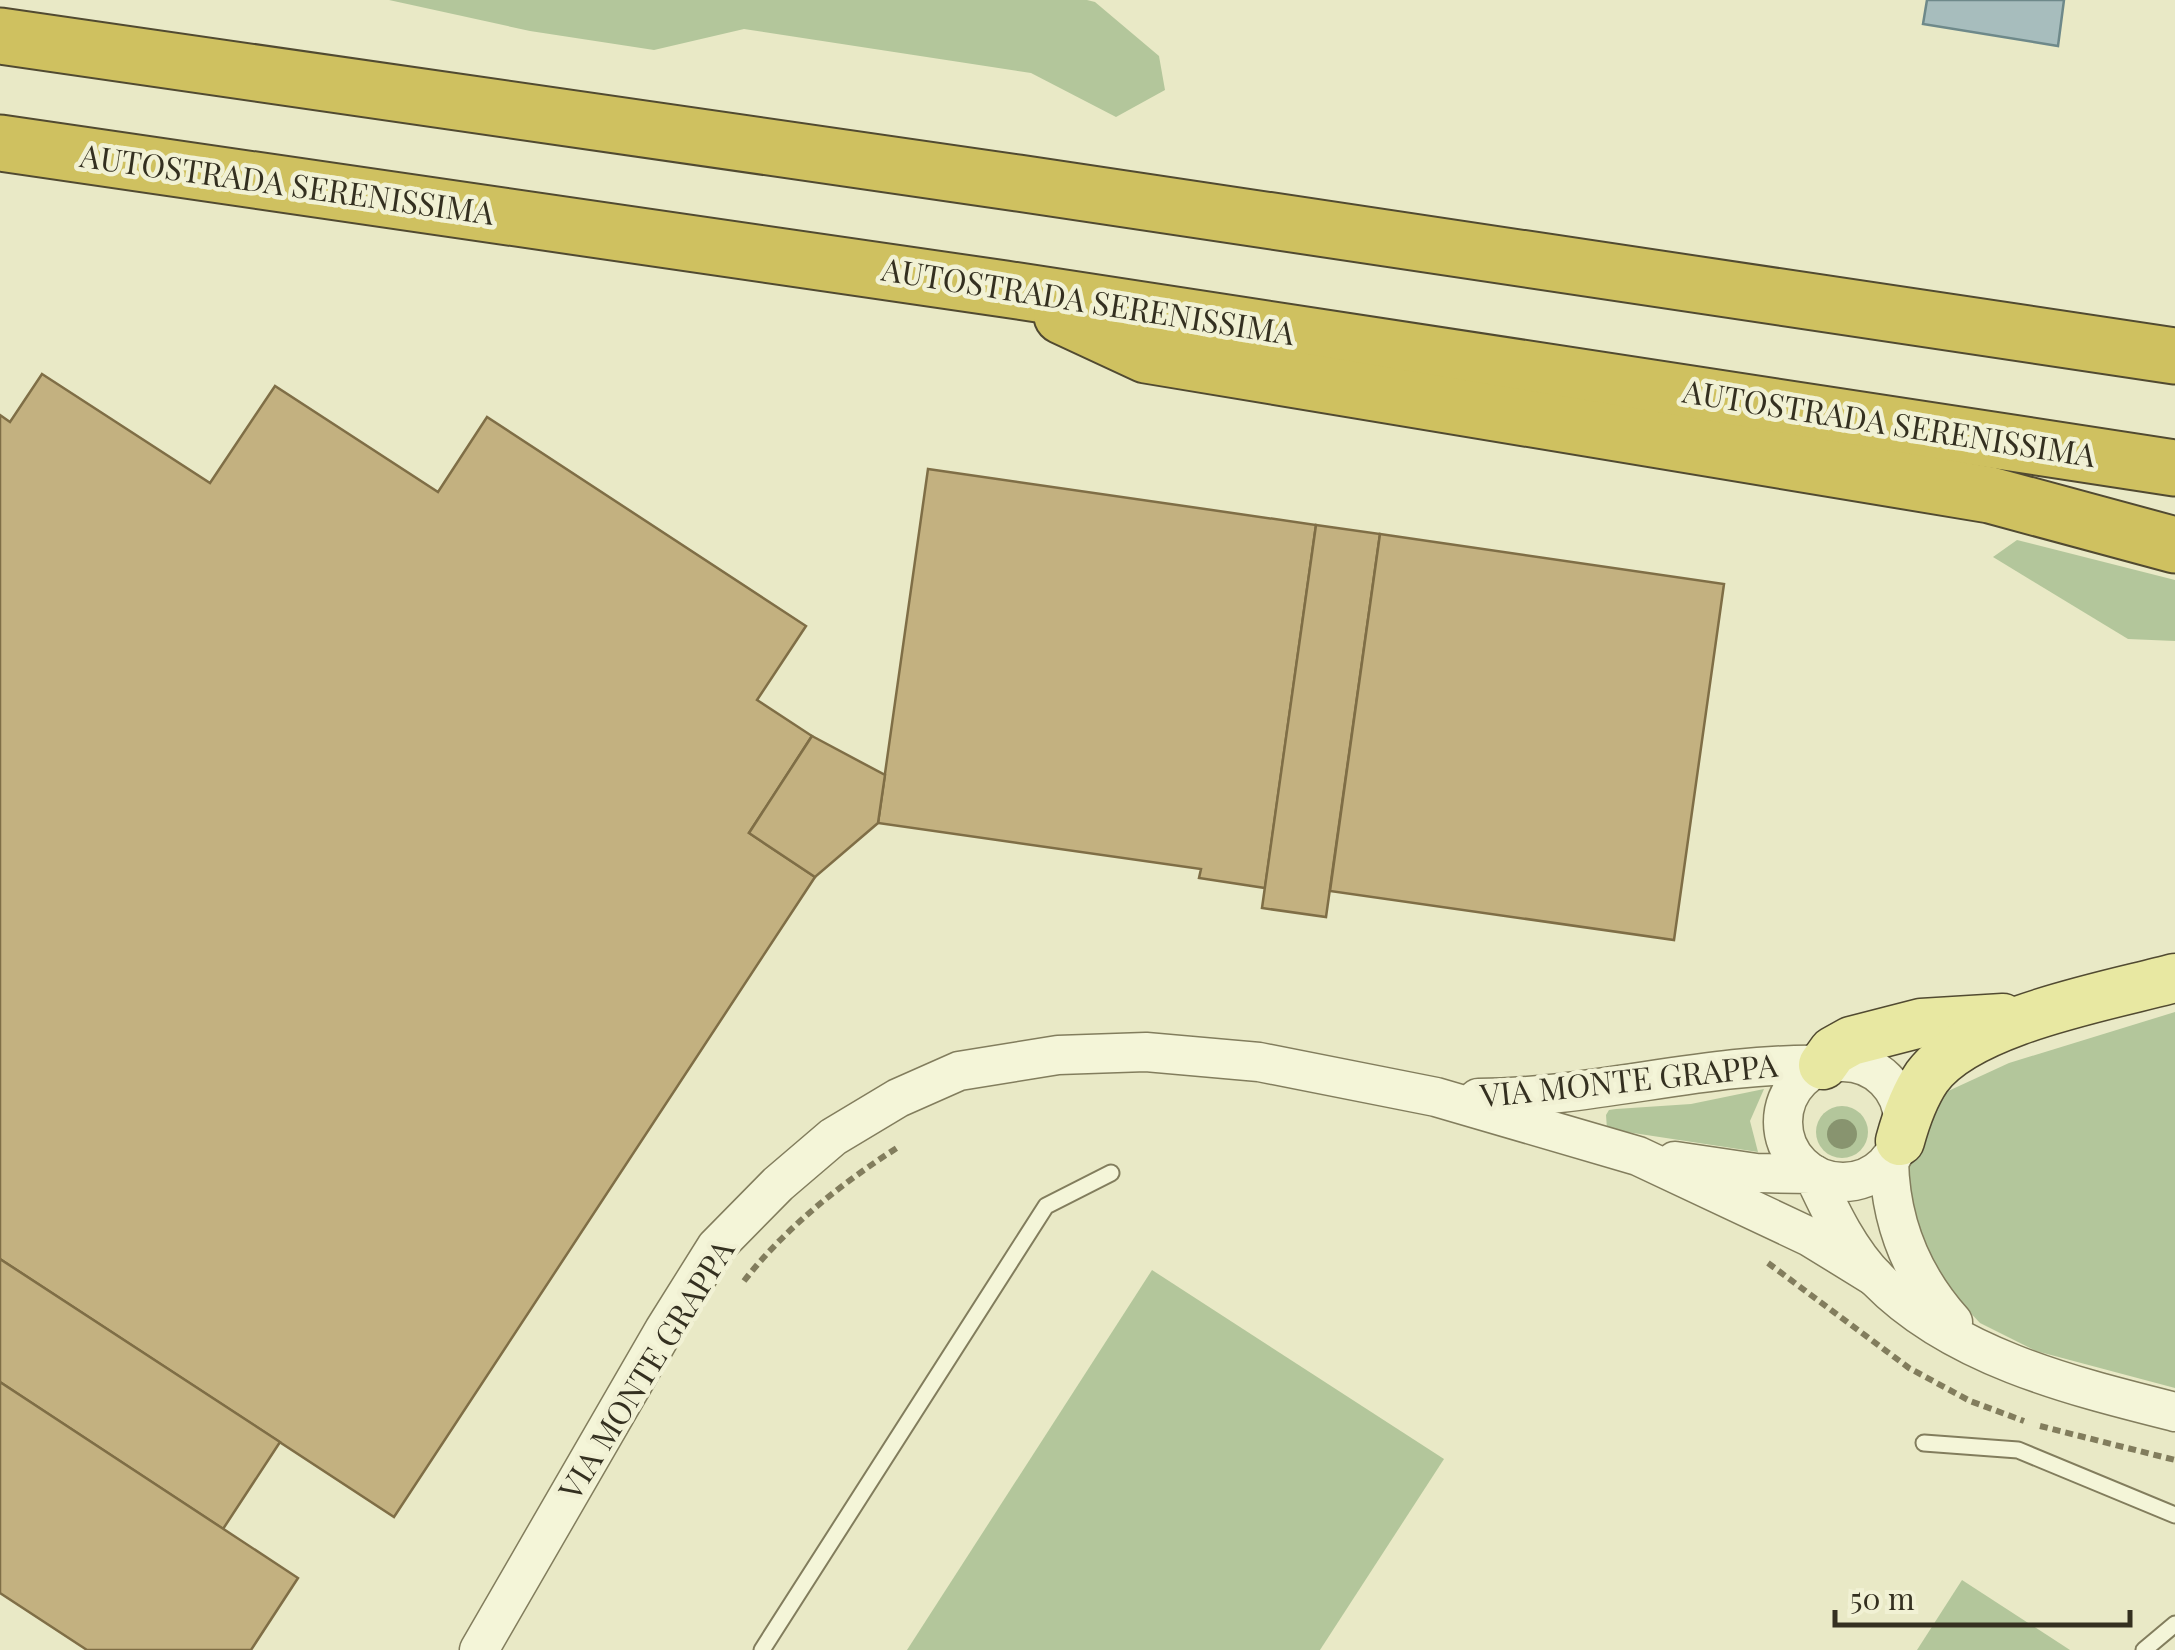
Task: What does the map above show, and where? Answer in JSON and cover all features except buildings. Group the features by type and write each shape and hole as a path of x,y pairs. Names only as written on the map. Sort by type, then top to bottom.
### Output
{"highway":[{"path":"0,36 2175,356"},
{"name":"AUTOSTRADA SERENISSIMA","path":"0,143 1005,289 2175,468"},
{"path":"1005,289 1146,355 1990,495 2175,545"}],"main road":[{"path":"1894,1150 1914,1102 1936,1068 1969,1043 2032,1016 2175,978"},
{"path":"1822,1066 1840,1046 1921,1023 2032,1016"}],"street":[{"name":"VIA MONTE GRAPPA","path":"480,1650 716,1247 778,1184 833,1138 898,1098 959,1071 1058,1055 1146,1052 1259,1062 1436,1097 1638,1156 1756,1173 1813,1174"},
{"path":"1836,1062 1862,1065 1885,1079 1899,1102 1902,1128 1894,1150 1879,1170 1854,1180 1840,1182 1813,1174 1798,1162 1787,1145 1784,1106 1792,1089 1806,1074 1822,1066 1836,1062"},
{"name":"VIA MONTE GRAPPA","path":"1436,1097 1516,1098 1790,1064 1822,1066"},
{"path":"1894,1150 1893,1212 1910,1258 1930,1293 1975,1346"},
{"name":"VIA MONTE GRAPPA","path":"1638,1156 1810,1237 1876,1278"},
{"path":"1813,1174 1839,1226 1876,1278 1934,1322 1975,1346 2064,1381 2175,1412"}],"lane":[{"path":"762,1650 1046,1206 1111,1173"},
{"path":"1924,1443 2018,1450 2175,1515"},
{"path":"2144,1650 2175,1624"}],"path":[{"path":"738,1288 810,1213 864,1168 904,1143"},
{"path":"1756,1254 1909,1368 1970,1401 2040,1426 2175,1460"}],"green space":[{"path":"389,0 1087,0 1095,2 1159,56 1165,90 1116,117 1031,73 744,29 654,50 530,31"},
{"path":"2017,540 2175,580 2175,641 2128,639 1993,557"},
{"path":"2175,1012 2175,1388 2036,1351 1980,1323 1923,1253 1903,1179 1919,1121 1946,1092 2009,1063"},
{"path":"1764,1089 1750,1121 1758,1152 1607,1129 1609,1110 1691,1104"},
{"path":"1842,1106 1861,1113 1868,1132 1861,1151 1842,1158 1823,1151 1816,1132 1823,1113"},
{"path":"1152,1270 1444,1459 1320,1650 907,1650"},
{"path":"1962,1580 2070,1650 1917,1650"}],"shaded area":[{"path":"1927,0 2064,0 2058,46 1923,24"}]}
